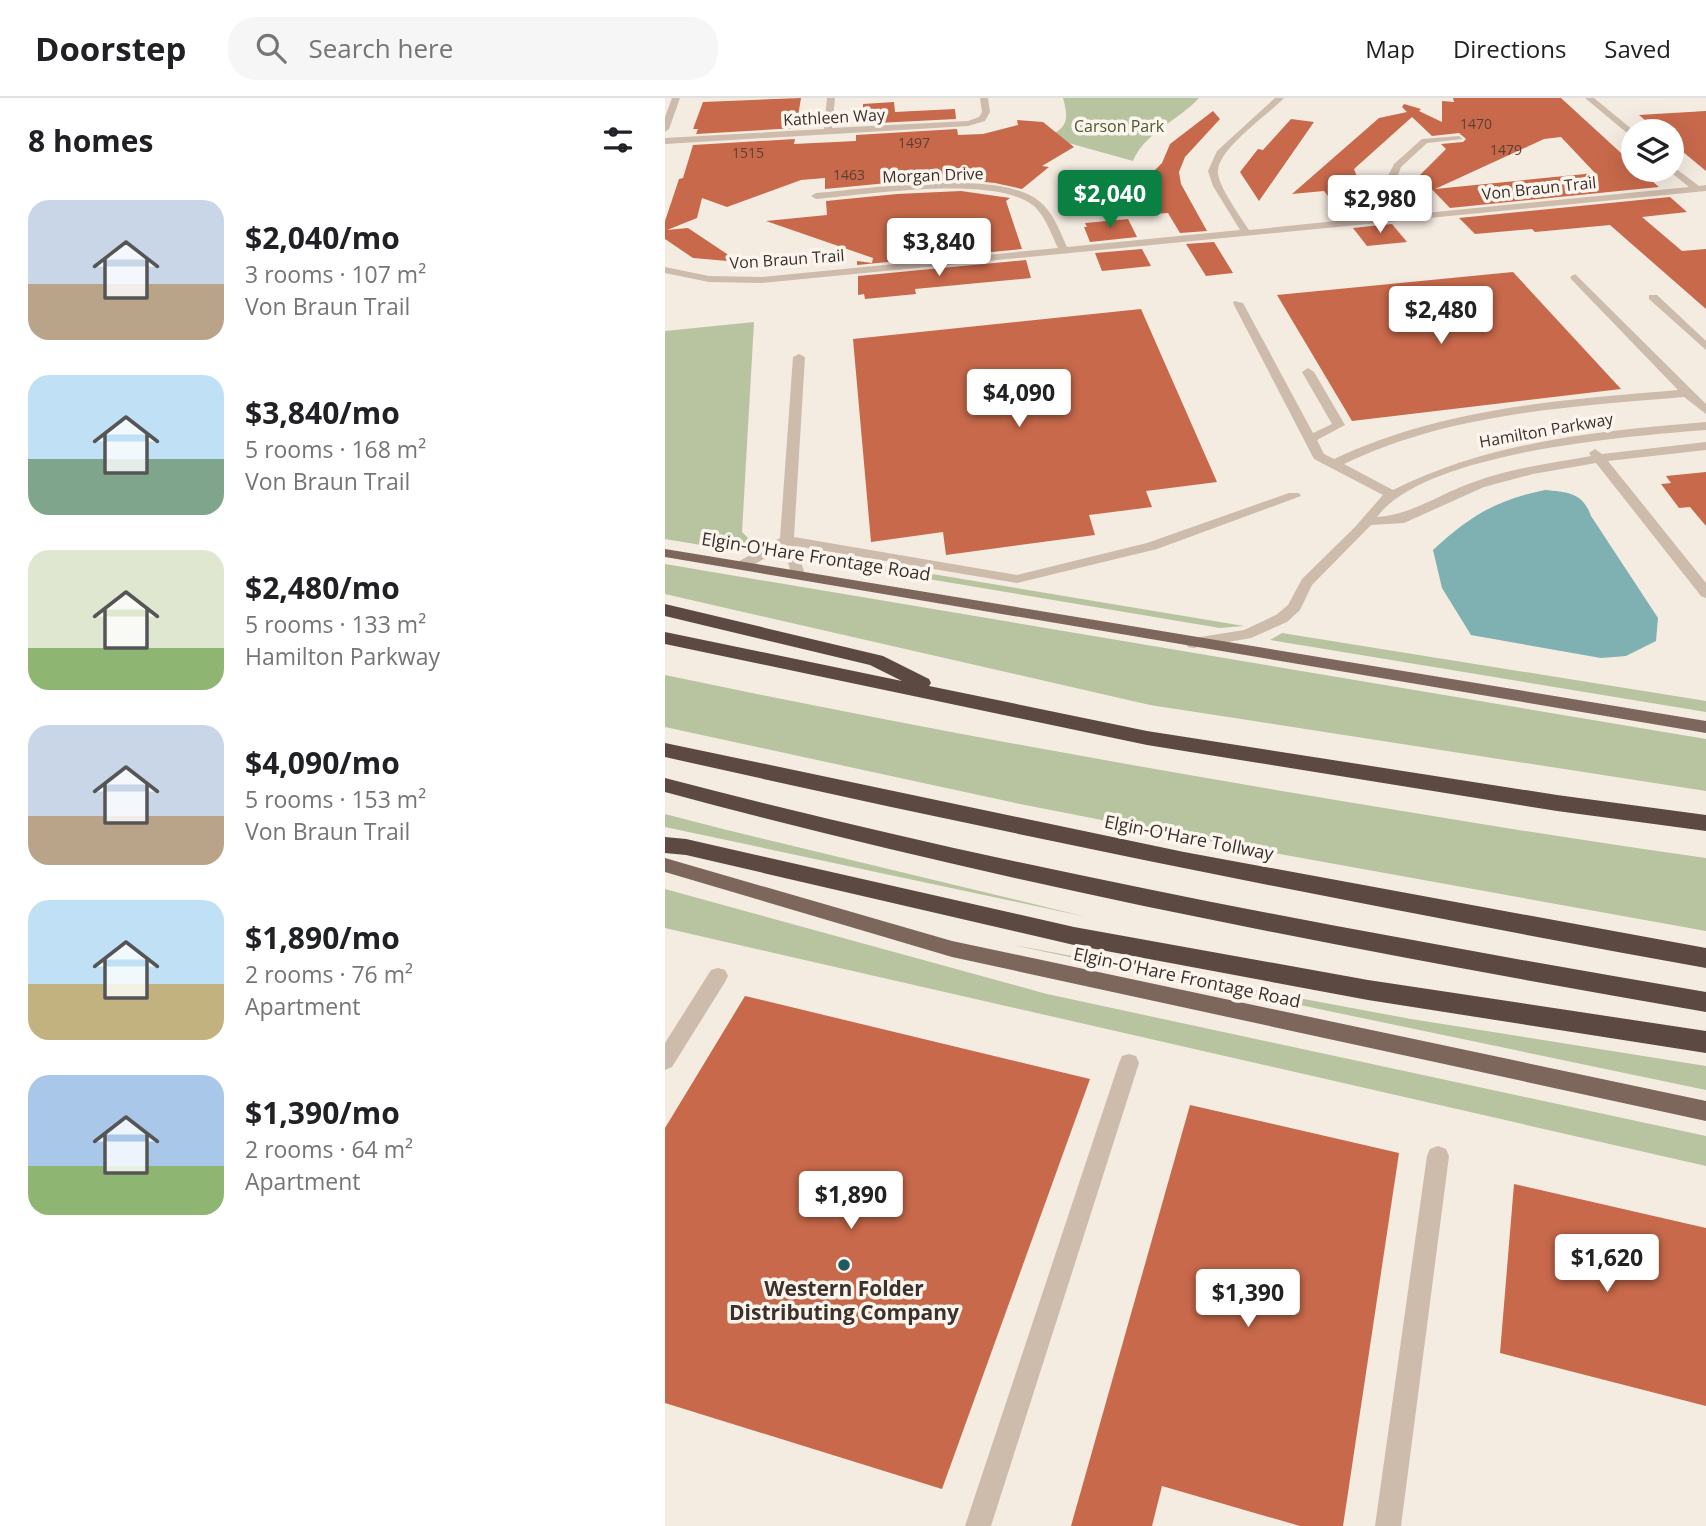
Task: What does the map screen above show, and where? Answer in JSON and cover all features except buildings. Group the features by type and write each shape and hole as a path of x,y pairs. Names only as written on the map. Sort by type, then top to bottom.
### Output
{"highway":[{"path":"665,610 876,660 952,698"},
{"path":"665,638 1147,738 1557,803 1706,823"},
{"name":"Elgin-O'Hare Tollway","path":"665,750 1111,846 1497,921 1706,958"},
{"path":"665,785 897,847 1023,876 1490,965 1706,1002"},
{"path":"665,845 686,847 1074,936 1368,990 1706,1042"}],"main road":[{"name":"Elgin-O'Hare Frontage Road","path":"665,553 1706,727"},
{"name":"Elgin-O'Hare Frontage Road","path":"665,864 952,949 1706,1111"}],"street":[{"path":"665,129 676,98"},
{"path":"828,131 831,98"},
{"name":"Kathleen Way","path":"665,141 968,123 982,119 986,112 983,98"},
{"path":"1245,231 1218,186 1213,171 1220,153 1280,98"},
{"path":"1589,98 1621,125"},
{"path":"1422,215 1391,180 1397,166 1425,141 1459,139"},
{"path":"1684,177 1701,188"},
{"name":"Morgan Drive","path":"816,196 944,188 999,189 1032,200 1046,214 1063,249"},
{"name":"Von Braun Trail","path":"665,270 709,279 762,279 1701,188"},
{"path":"1575,278 1706,410"},
{"path":"1653,297 1706,347"},
{"path":"1238,303 1319,456 1393,495"},
{"path":"798,575 787,540 799,357"},
{"path":"1308,372 1339,425 1310,439"},
{"path":"1333,464 1386,440 1475,417 1567,404 1687,393"},
{"name":"Hamilton Parkway","path":"1193,643 1248,635 1277,621 1294,608 1305,585 1369,521 1384,499 1455,466 1489,456 1583,440 1706,426"},
{"path":"1583,440 1601,458 1706,593"},
{"path":"1369,521 1399,520 1479,484 1532,470 1601,458 1706,446"},
{"path":"741,566 787,540 1017,579 1152,546 1294,496"},
{"path":"665,1060 718,976"},
{"path":"978,1526 1129,1063"},
{"path":"1388,1526 1438,1156"}],"green space":[{"name":"Carson Park","path":"1063,98 1199,98 1145,142 1133,161 1047,137 1059,130 1065,122"},
{"path":"754,322 742,532 754,544 713,547 665,539 665,331"},
{"path":"854,561 1244,626 1220,628 851,566"},
{"path":"665,564 1706,739 1706,791 1150,705 665,594"},
{"path":"1282,633 1706,701 1706,712 1270,640"},
{"path":"665,675 893,721 1276,790 1706,858 1706,931 1235,846 1020,804 665,727"},
{"path":"665,814 723,829 1087,917 665,827"},
{"path":"665,889 1047,994 1706,1136 1706,1166 665,928"},
{"path":"1013,945 1411,1019 1706,1066 1706,1090"}],"water":[{"path":"1545,490 1574,495 1588,508 1658,618 1656,641 1626,656 1601,658 1471,635 1442,588 1433,550 1459,528 1498,504"}],"place":[{"name":"Western Folder Distributing Company","path":"844,1265"}]}
